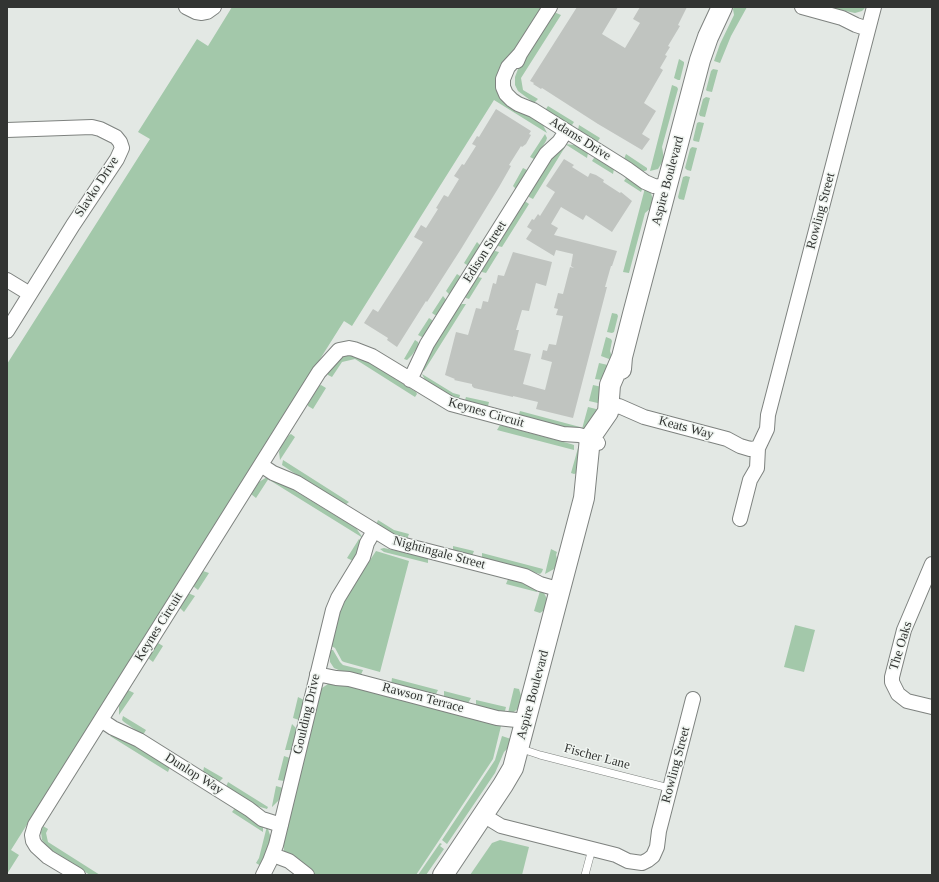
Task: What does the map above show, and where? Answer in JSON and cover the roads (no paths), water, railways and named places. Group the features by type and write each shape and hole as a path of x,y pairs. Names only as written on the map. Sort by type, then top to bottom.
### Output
{"street":[{"path":"186,7 202,13 207,12 214,7"},
{"name":"Adams Drive","path":"550,7 520,54 511,74 510,87 514,94 528,107 645,182 654,186 668,183"},
{"name":"Aspire Boulevard","path":"443,875 509,775 523,733 584,498 594,479 597,468 592,442 601,436 615,409 621,362 700,60 708,37 722,7"},
{"path":"802,7 842,18 856,25 869,25"},
{"name":"Rowling Street","path":"740,519 750,480 757,468 753,446 767,429 768,415 874,7"},
{"name":"Slavko Drive","path":"7,130 92,127 100,129 116,137 122,148 117,160 73,225 7,331"},
{"name":"Edison Street","path":"406,377 546,154 552,138 562,128"},
{"path":"7,280 30,294"},
{"name":"Keynes Circuit","path":"78,875 40,851 33,841 32,835 35,825 264,462 322,368 326,356 334,346 343,341 358,344 372,356 452,404 563,434 578,442 592,442"},
{"name":"Keats Way","path":"615,409 753,446"},
{"name":"Nightingale Street","path":"264,462 278,466 297,483 378,534 398,544 525,576 542,577 562,586"},
{"name":"Goulding Drive","path":"263,875 272,858 317,670 335,603 363,557 367,543 378,534"},
{"name":"The Oaks","path":"932,564 904,630 892,682 898,694 907,701 932,708"},
{"name":"Rawson Terrace","path":"317,670 336,678 349,679 497,718 523,733"},
{"name":"Rowling Street","path":"486,811 518,829 616,855 632,856 648,850 658,830 693,699"},
{"name":"Dunlop Way","path":"103,717 118,721 139,740 249,809 262,819 282,820"},
{"path":"272,858 303,872"}],"lane":[{"name":"Fischer Lane","path":"523,733 669,788"},
{"path":"585,875 592,849"}]}
